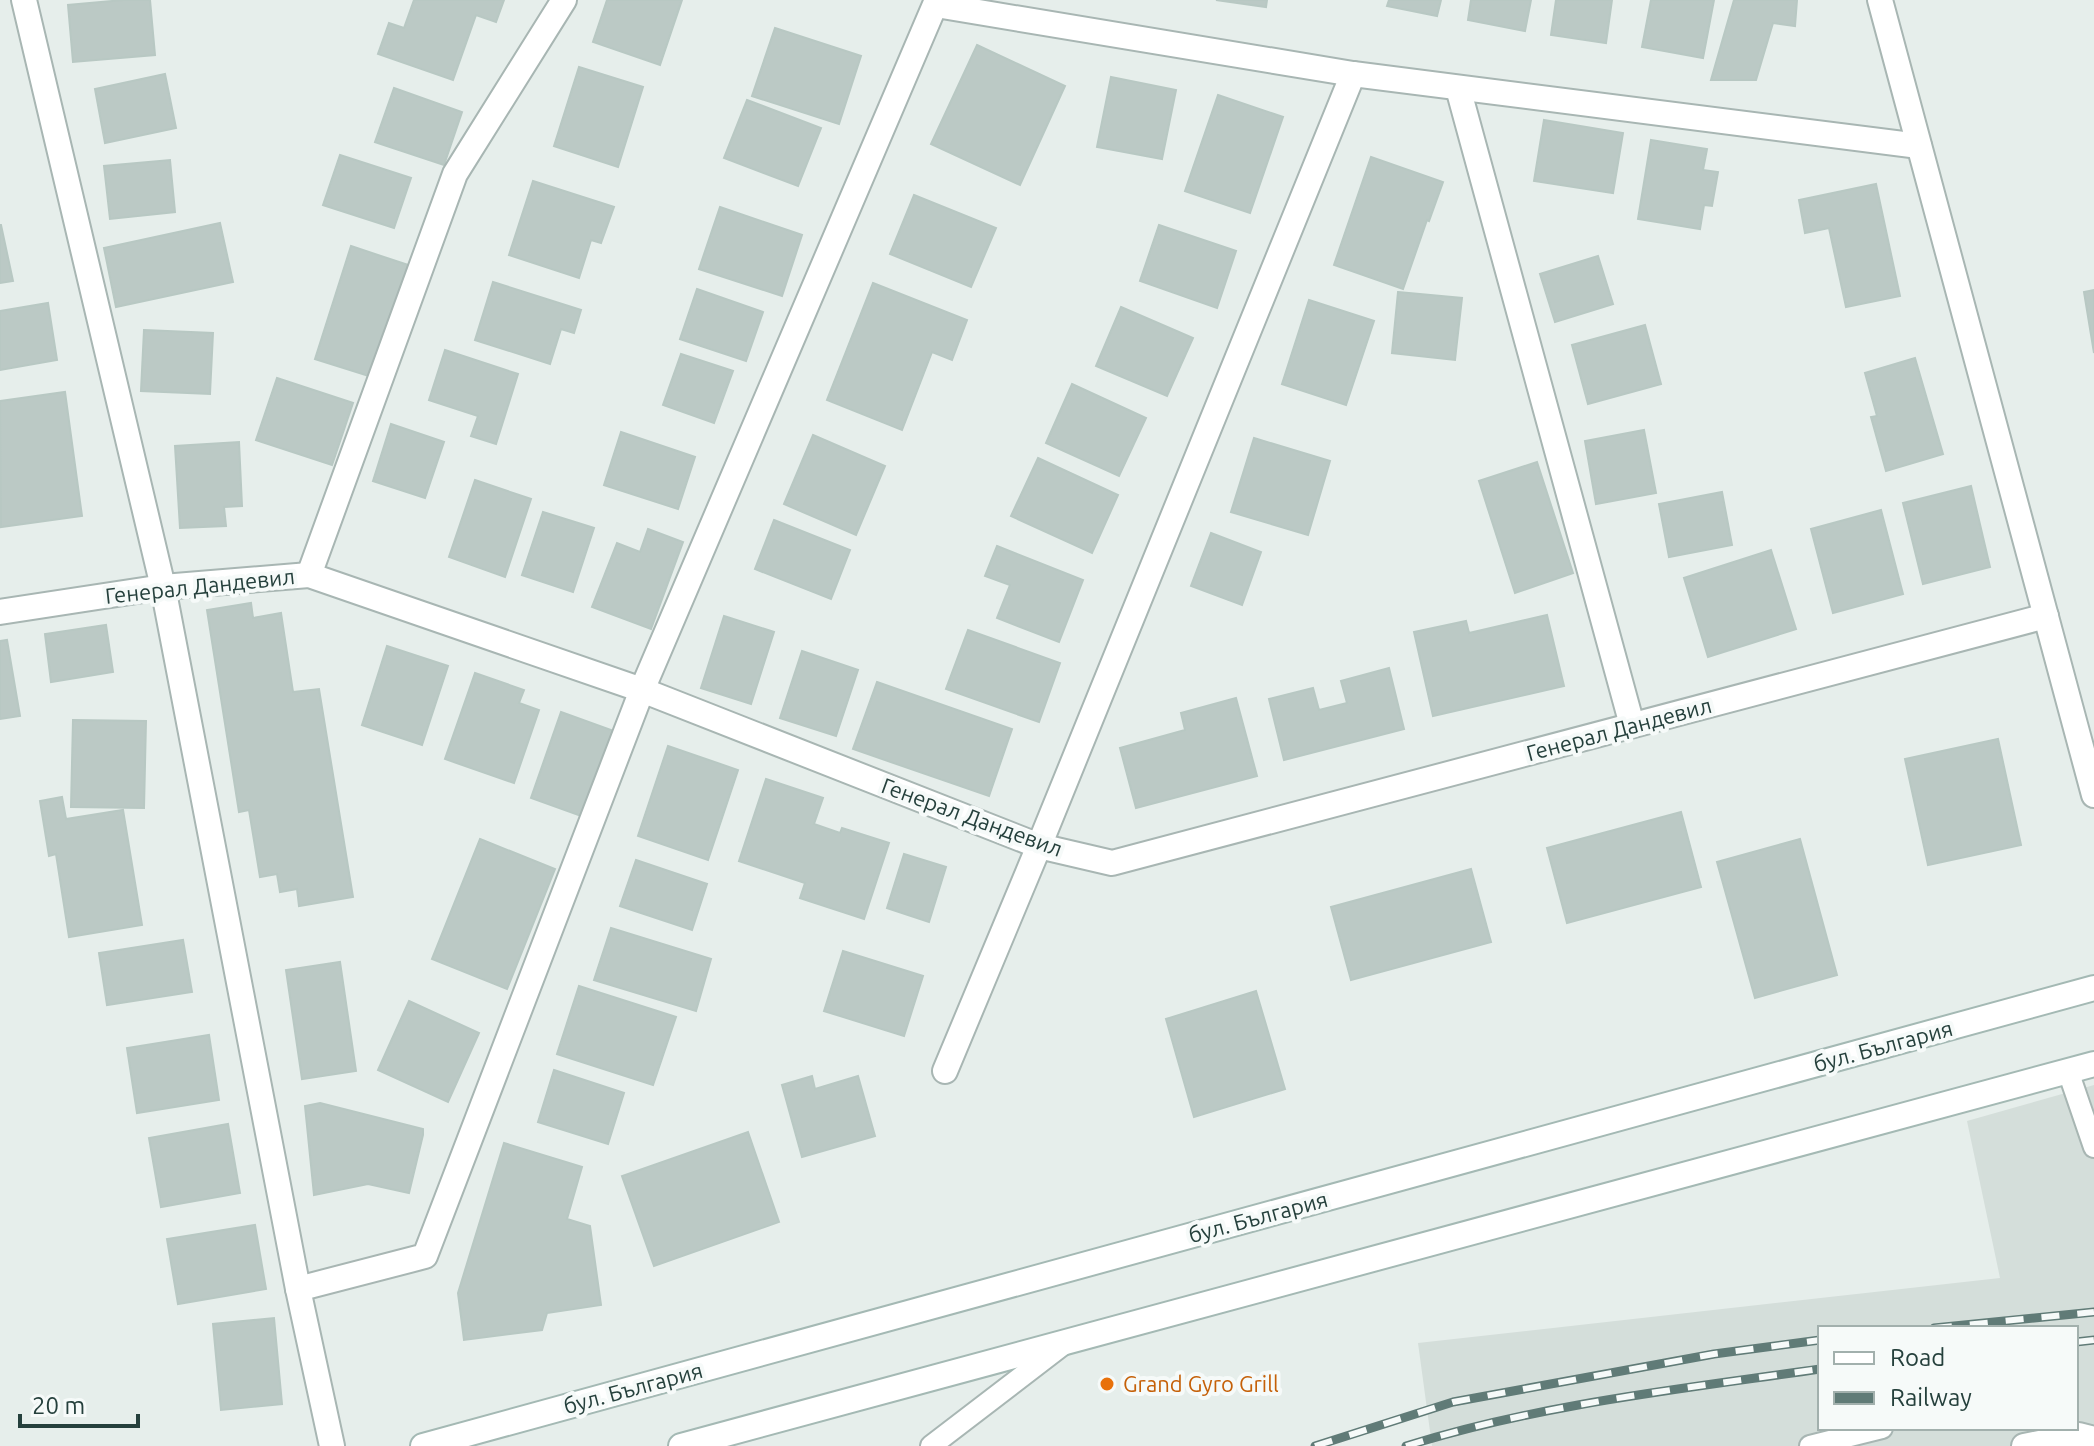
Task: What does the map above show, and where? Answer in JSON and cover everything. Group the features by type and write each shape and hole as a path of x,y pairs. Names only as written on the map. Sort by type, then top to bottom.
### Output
{"street":[{"path":"24,0 163,587 298,1289 332,1446"},
{"path":"309,575 455,174 564,0"},
{"path":"1880,0 2094,795"},
{"path":"298,1289 425,1256 642,690 937,2 1353,74 1919,146"},
{"path":"945,1071 1353,74"},
{"path":"1458,88 1632,725"},
{"name":"Генерал Дандевил","path":"0,612 163,587 309,575 642,690 1039,846 1112,863 2046,616"},
{"name":"бул. България","path":"423,1446 2094,988"},
{"path":"681,1446 2094,1064"},
{"path":"2024,1446 2079,1435 2094,1439"}],"lane":[{"path":"2068,1071 2094,1147"},
{"path":"931,1446 1068,1341"},
{"path":"1810,1446 1874,1430"}],"shaded area":[{"path":"2094,1085 2094,1446 1432,1446 1418,1343 2000,1278 1967,1121"}],"building":[{"path":"150,0 155,55 73,62 68,5"},
{"path":"414,0 504,0 496,22 476,15 453,80 378,54 389,23 404,28"},
{"path":"607,0 682,0 660,65 593,42"},
{"path":"1216,0 1267,0 1266,7"},
{"path":"1389,0 1441,0 1437,16 1387,6"},
{"path":"1471,0 1531,0 1525,31 1468,20"},
{"path":"1556,0 1612,0 1606,43 1551,35"},
{"path":"1651,0 1714,0 1703,58 1642,47"},
{"path":"1734,0 1797,0 1795,26 1773,23 1756,80 1711,80"},
{"path":"775,28 861,56 839,124 752,96"},
{"path":"977,45 1065,86 1020,185 931,144"},
{"path":"579,67 643,87 618,167 554,146"},
{"path":"165,74 176,128 105,143 95,89"},
{"path":"1111,77 1176,90 1162,159 1097,147"},
{"path":"394,88 462,112 444,165 375,142"},
{"path":"1218,95 1283,117 1250,213 1185,191"},
{"path":"747,100 821,128 798,186 724,158"},
{"path":"1544,120 1623,133 1613,193 1534,181"},
{"path":"1651,140 1707,149 1703,170 1718,172 1712,206 1704,205 1700,229 1638,219"},
{"path":"340,155 411,178 394,228 323,205"},
{"path":"1371,157 1443,182 1403,289 1334,265"},
{"path":"170,160 175,212 110,219 104,166"},
{"path":"533,181 614,207 601,243 591,240 579,278 509,255"},
{"path":"1876,184 1900,296 1846,307 1829,228 1805,233 1799,200"},
{"path":"914,195 996,228 971,287 890,254"},
{"path":"720,207 802,235 782,296 699,269"},
{"path":"220,223 233,282 116,307 104,248"},
{"path":"0,225 13,281 0,283"},
{"path":"1159,225 1236,251 1217,308 1140,281"},
{"path":"351,246 408,265 372,377 315,359"},
{"path":"1598,256 1613,304 1555,322 1540,274"},
{"path":"493,282 581,310 574,333 561,329 550,364 475,340"},
{"path":"873,283 967,320 952,360 932,352 902,430 827,400"},
{"path":"697,289 763,312 746,361 680,339"},
{"path":"2094,290 2094,353 2084,292"},
{"path":"1398,292 1462,298 1455,360 1392,353"},
{"path":"1309,300 1374,321 1346,405 1282,384"},
{"path":"48,303 57,360 0,370 0,311"},
{"path":"1121,307 1193,338 1167,396 1096,366"},
{"path":"1645,325 1661,384 1588,404 1572,345"},
{"path":"144,330 213,333 210,394 141,391"},
{"path":"445,350 518,374 496,444 471,436 478,416 429,400"},
{"path":"681,354 733,371 714,423 663,405"},
{"path":"1915,358 1943,454 1886,471 1871,417 1877,416 1865,373"},
{"path":"277,378 353,403 332,465 256,440"},
{"path":"1072,384 1146,418 1119,476 1046,443"},
{"path":"65,392 82,516 1,527 0,401"},
{"path":"391,424 444,442 425,498 373,481"},
{"path":"1644,430 1656,493 1596,504 1585,441"},
{"path":"621,432 695,457 678,509 604,485"},
{"path":"813,435 885,466 856,535 784,504"},
{"path":"1254,438 1330,461 1308,535 1231,512"},
{"path":"239,442 242,506 224,507 226,526 180,528 175,446"},
{"path":"1038,458 1118,495 1092,553 1011,516"},
{"path":"1537,462 1573,573 1515,593 1479,481"},
{"path":"475,480 531,499 505,577 449,557"},
{"path":"1971,486 1990,567 1923,584 1903,503"},
{"path":"1722,492 1732,545 1669,557 1659,504"},
{"path":"1881,510 1903,594 1833,613 1811,529"},
{"path":"543,512 594,528 573,592 522,575"},
{"path":"774,520 850,550 831,599 755,569"},
{"path":"648,529 683,542 651,629 592,607 617,543 640,552"},
{"path":"1211,533 1261,552 1242,605 1191,586"},
{"path":"997,546 1083,580 1059,642 997,618 1010,585 985,576"},
{"path":"1771,550 1796,629 1708,657 1684,578"},
{"path":"251,603 253,618 281,613 293,692 319,689 353,897 299,906 297,889 280,892 277,874 260,877 249,810 239,812 207,610"},
{"path":"1547,615 1564,686 1433,716 1414,632 1466,621 1469,633"},
{"path":"724,616 774,632 751,704 701,688"},
{"path":"106,625 113,672 51,682 45,634"},
{"path":"968,630 1060,663 1039,722 946,689"},
{"path":"7,640 20,716 0,719 0,641"},
{"path":"387,646 448,666 422,745 362,725"},
{"path":"802,651 858,670 836,736 780,718"},
{"path":"1389,668 1404,729 1284,760 1269,699 1313,688 1319,710 1347,703 1341,681"},
{"path":"475,673 524,690 519,703 539,710 514,783 445,759"},
{"path":"877,682 1012,729 989,796 853,749"},
{"path":"1236,698 1257,776 1136,808 1120,748 1185,730 1181,713"},
{"path":"561,712 614,731 584,817 531,798"},
{"path":"73,720 146,721 144,808 71,807"},
{"path":"1998,739 2021,845 1928,865 1905,759"},
{"path":"668,746 738,770 708,860 638,836"},
{"path":"766,779 823,798 814,824 840,833 842,828 889,843 864,919 800,898 805,883 739,861"},
{"path":"62,797 66,819 123,810 142,925 69,937 56,854 49,856 40,801"},
{"path":"1681,812 1701,887 1567,923 1547,848"},
{"path":"480,839 555,869 507,989 432,959"},
{"path":"1800,839 1837,975 1755,998 1717,862"},
{"path":"904,854 946,867 929,922 887,908"},
{"path":"636,860 707,884 692,930 620,906"},
{"path":"1471,869 1491,942 1351,980 1331,907"},
{"path":"611,928 711,959 696,1011 594,980"},
{"path":"183,940 192,992 107,1005 99,953"},
{"path":"843,951 923,976 904,1036 824,1011"},
{"path":"340,962 356,1071 302,1079 286,970"},
{"path":"579,986 676,1017 653,1085 557,1054"},
{"path":"1256,991 1285,1089 1194,1117 1166,1019"},
{"path":"409,1001 479,1033 448,1102 378,1070"},
{"path":"209,1035 219,1100 137,1113 127,1048"},
{"path":"554,1070 624,1093 608,1144 538,1122"},
{"path":"812,1076 815,1089 858,1076 875,1136 802,1157 782,1085"},
{"path":"320,1103 423,1129 409,1193 368,1184 314,1195 305,1106"},
{"path":"228,1124 240,1193 161,1207 149,1138"},
{"path":"748,1132 779,1222 654,1266 622,1176"},
{"path":"504,1143 582,1167 567,1219 590,1226 601,1305 547,1313 542,1330 464,1340 458,1293"},
{"path":"255,1225 266,1289 178,1304 167,1239"},
{"path":"274,1318 282,1404 221,1410 213,1324"}],"railway":[{"path":"1954,1326 2094,1312"},
{"path":"1315,1446 1453,1402 1714,1354 1818,1340"},
{"path":"2078,1342 2094,1340"},
{"path":"1406,1446 1559,1408 1818,1369"}],"place":[{"name":"Grand Gyro Grill","path":"1107,1384"}]}
